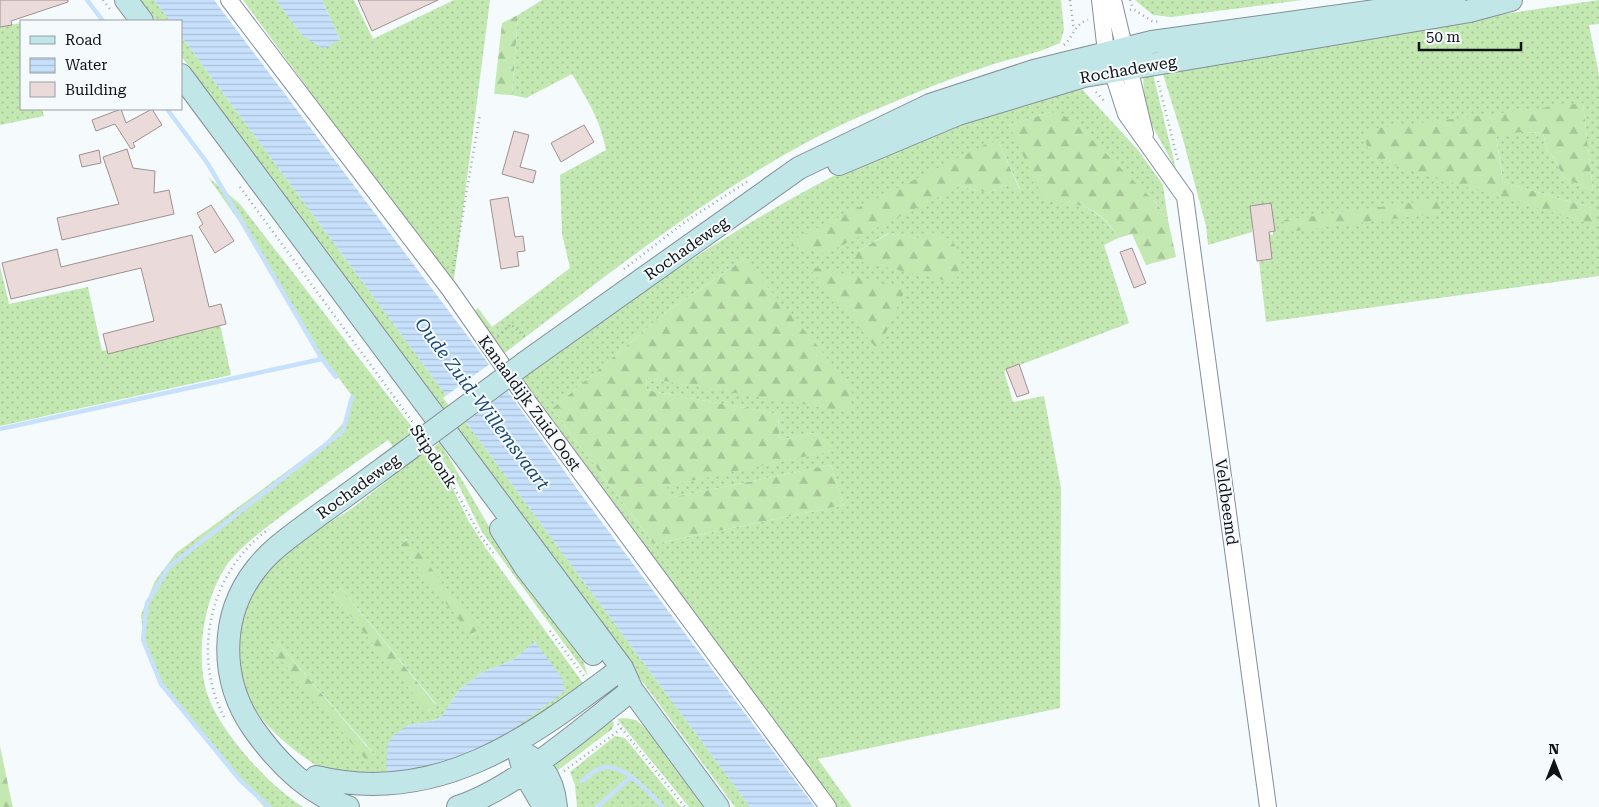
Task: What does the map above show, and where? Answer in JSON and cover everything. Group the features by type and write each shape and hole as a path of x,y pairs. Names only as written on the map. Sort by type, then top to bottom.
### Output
{"main road":[{"path":"126,0 141,20"},
{"name":"Rochadeweg","path":"348,807 329,799 297,778 283,766 261,740 236,698 230,671 228,646 240,596 257,568 279,545 408,450 527,351 762,196 799,168 930,105 1034,71 1117,59 1153,42 1454,0"},
{"name":"Rochadeweg","path":"1153,42 1470,11 1510,0"},
{"name":"Stipdonk","path":"182,76 472,467 609,678 632,690 718,807"},
{"name":"Rochadeweg","path":"261,740 302,768 329,783 358,792 388,796 439,790 485,770 518,749 609,678"},
{"path":"458,807 482,797 531,767 632,690"},
{"path":"518,749 531,767 550,781 556,807"},
{"path":"531,767 544,807"}],"street":[{"name":"Kanaaldijk Zuid Oost","path":"230,0 450,290 524,396 828,807"},
{"name":"Veldbeemd","path":"1100,0 1117,59"},
{"name":"Veldbeemd","path":"1113,0 1117,59 1126,114 1185,197 1268,807"}],"path":[{"path":"1070,0 1074,30"},
{"path":"1130,0 1133,9"},
{"path":"1153,42 1164,109 1179,162"},
{"path":"450,290 480,114"},
{"name":"Stipdonk","path":"240,186 415,425"},
{"path":"511,324 527,351"},
{"name":"Stipdonk","path":"432,449 449,476 480,535 497,558"},
{"path":"228,725 215,694 210,674 208,634 212,614 222,584 240,556 272,527"},
{"path":"550,630 609,678"},
{"path":"607,709 621,729 685,807"},
{"path":"564,771 621,729"}],"green space":[{"path":"140,0 154,0 169,20 155,20"},
{"path":"243,0 276,0 302,35 340,40 322,0 354,0 373,39 454,0 490,0 453,287"},
{"path":"542,0 1061,0 1064,30 1060,43 1051,47 951,79 841,125 796,148 752,174 664,233 498,358 468,317 478,308 492,327 570,268 562,234 560,175 606,150 597,119 572,74 526,98 512,95 518,15"},
{"path":"1135,0 1302,0 1171,17 1153,15"},
{"path":"1599,0 1599,24 1589,25 1599,75 1599,276 1266,322 1259,261 1272,260 1267,234 1273,235 1270,208 1252,209 1252,232 1208,245 1206,226 1181,132 1162,71 1341,38","holes":["1583,104 1593,191 1563,177 1554,157 1548,154 1543,133 1522,132 1496,135 1503,182 1595,209 1370,158"]},
{"path":"518,15 512,95 494,94 502,23"},
{"path":"20,23 20,110 42,110 44,116 0,125 0,27"},
{"path":"182,37 750,807 735,807 182,57"},
{"path":"1152,70 1176,169 1145,113 1143,74"},
{"path":"1079,86 1138,150 1163,185 1168,220 1156,203 1051,112 1009,125 1059,202 1077,204 1093,211 1107,223 1118,238 1104,245 1129,323 1004,371 1013,402 1044,396 1061,488 1060,708 818,759 852,807 833,807 516,383 642,292 773,209 819,184 865,160 917,138 971,119","holes":["999,143 1020,189 1004,185 988,193 960,186","889,233 917,238 858,251","744,259 849,411 647,378 646,390 778,414 780,440 814,433 835,450 666,486 669,498 831,465 844,505 654,544 552,409 665,313"]},
{"path":"1583,103 1593,191 1563,177 1554,157 1548,154 1543,133 1522,132 1496,136 1503,182 1595,209 1597,226 1370,158 1363,130"},
{"path":"1051,112 1061,114 1074,122 1156,203 1168,220 1176,257 1146,265 1132,234 1118,238 1112,228 1097,213 1078,205 1046,205 1009,125"},
{"path":"990,142 999,143 1020,190 1004,185 988,193 960,186 825,254 791,246 793,240"},
{"path":"208,177 240,204 429,449 485,547 585,686 490,761 336,778 299,754 276,734 257,713 246,694 239,655 240,639 242,623 253,594 271,567 289,548 351,509 407,464 388,440 292,508 243,547 229,562 220,576 208,609 202,645 202,663 208,696 214,711 248,758 276,786 303,807 264,807 158,681 144,646 141,615 155,581 176,553 325,443 344,422 353,397 307,336 255,244","holes":["407,539 478,629 472,635 400,545","341,588 436,704 428,711 333,594","535,642 565,690 490,746 406,726 435,720 442,716 459,690 483,672 513,660","278,643 375,755 271,650"]},
{"path":"1439,199 1441,213 1286,232 1284,220"},
{"path":"931,232 950,239 962,255 956,283 854,260 858,251 890,233 917,238"},
{"path":"744,259 853,388 849,412 647,378 646,390 778,414 780,440 814,433 836,450 667,486 669,498 831,465 844,505 654,544 552,409 665,313"},
{"path":"0,266 9,304 88,287 102,351 220,324 231,375 0,426"},
{"path":"807,266 906,288 878,350"},
{"path":"440,442 502,549 582,657 588,676 482,532 456,480 434,447"},
{"path":"408,539 479,629 471,635 400,545"},
{"path":"341,588 436,705 427,711 333,594"},
{"path":"278,643 375,756 368,762 271,649"},
{"path":"610,718 614,723 612,729 553,774 553,765"},
{"path":"617,719 636,720 646,729 703,807 689,807"},
{"path":"615,736 625,738 681,807 577,807 575,785 570,772"},
{"path":"0,746 12,804 13,807 0,807"}],"water":[{"name":"Oude Zuid-Willemsvaart","path":"154,0 214,0 485,359 580,493 815,807 750,807 182,37 182,20 169,20"},
{"path":"276,0 322,0 340,40 323,49 302,35"},
{"path":"535,642 562,678 565,690 560,695 490,746 458,762 389,774 386,766 388,743 393,736 406,726 435,720 442,716 459,690 483,672 513,660"}],"pier":[{"path":"491,363 510,389 463,424 443,398"}],"building":[{"path":"0,0 68,0 68,2 11,21 12,25 0,27"},
{"path":"358,0 438,0 372,31"},
{"path":"121,110 126,123 153,110 162,125 133,143 135,147 131,149 115,124 96,131 92,120"},
{"path":"584,125 594,142 561,162 551,143"},
{"path":"514,131 529,135 520,167 536,171 533,183 502,174"},
{"path":"127,149 133,168 155,171 154,193 169,190 174,214 62,240 57,218 119,204 103,157"},
{"path":"99,150 101,163 82,167 79,155"},
{"path":"508,197 515,237 523,236 525,251 517,252 519,266 501,269 490,200"},
{"path":"1271,203 1275,231 1269,232 1272,259 1257,261 1250,206"},
{"path":"211,205 234,241 215,253 199,227 203,224 197,213"},
{"path":"192,235 209,307 221,304 226,324 108,354 103,334 154,321 141,268 11,299 2,263 57,249 61,267"},
{"path":"1132,248 1146,283 1134,288 1120,252"},
{"path":"1019,364 1029,393 1017,397 1006,369"}],"waterway":[{"path":"87,0 102,20"},
{"path":"0,429 322,359 208,164 168,110"},
{"path":"322,359 336,377"},
{"path":"269,807 240,780 161,684 143,640 147,603 169,567 343,431 352,397"},
{"path":"582,781 594,771 610,767 636,780 663,807"},
{"path":"597,807 631,777"}]}
